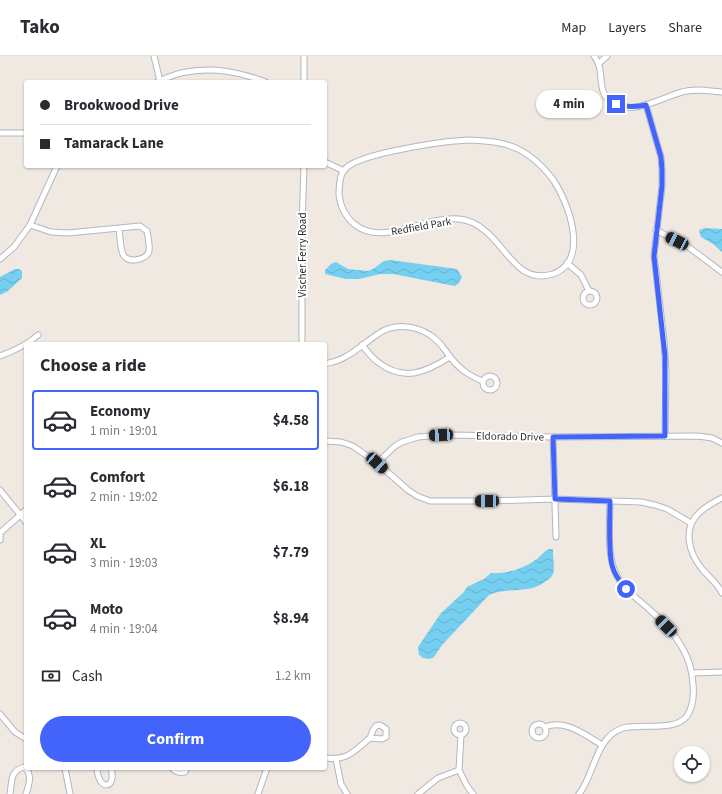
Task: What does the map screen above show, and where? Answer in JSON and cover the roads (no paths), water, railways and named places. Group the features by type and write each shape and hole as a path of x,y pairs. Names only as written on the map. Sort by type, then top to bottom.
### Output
{"street":[{"path":"154,56 159,80"},
{"path":"304,56 304,80"},
{"path":"594,56 599,63 603,90 608,99 623,106 638,107 683,92 695,90 722,92"},
{"path":"599,63 607,56"},
{"path":"162,80 185,72 204,70 240,73 259,80"},
{"path":"646,105 661,157 662,170 662,186 656,230 655,267 664,341 666,372 665,436"},
{"path":"0,133 24,133"},
{"path":"327,163 344,171 356,161 370,156 440,143 469,140 510,145 530,156 543,168 554,182 562,198 574,231 572,254 567,263 581,275 589,291"},
{"path":"0,259 14,247 30,225 56,168"},
{"name":"Vischer Ferry Road","path":"302,342 302,225 304,168"},
{"name":"Redfield Park","path":"344,171 339,193 342,209 348,218 362,229 372,232 384,232 435,221 458,219 474,224 485,231 516,265 527,273 535,275 553,274 567,263"},
{"path":"30,225 51,232 68,233 119,228 140,226 147,231 150,251 147,256 142,259 131,260 126,258 123,255 119,228"},
{"path":"656,230 687,246 722,272"},
{"path":"327,364 346,357 379,333 391,328 412,328 421,330 439,341 450,357 468,375 482,381"},
{"path":"30,342 38,335"},
{"path":"0,356 24,345"},
{"path":"362,346 378,362 399,373 421,372 433,368 450,357"},
{"name":"Eldorado Drive","path":"377,463 395,446 410,439 418,437 452,435 553,437 706,437 722,443"},
{"path":"553,437 556,537"},
{"path":"327,441 342,442 353,446 377,463 408,490 417,496 430,500 474,501 555,499 641,502 667,509 691,523"},
{"path":"0,490 24,520"},
{"path":"722,498 698,514 691,523 689,541 693,556 702,569 717,584 722,593"},
{"path":"579,794 586,782 602,745 610,736 622,728 673,724 684,719 691,708 694,693 693,673 678,640 651,611 626,589 612,565 610,501"},
{"path":"0,540 0,532 24,512"},
{"path":"693,673 722,672"},
{"path":"0,715 15,732 24,738"},
{"path":"545,727 551,725 564,725 602,745"},
{"path":"461,735 459,770 473,794"},
{"path":"327,758 336,759 350,755 370,738"},
{"path":"336,759 338,773 343,788 347,794"},
{"path":"10,794 15,772 17,769 24,766"},
{"path":"26,794 30,776 29,770"},
{"path":"65,770 70,794"},
{"path":"97,770 100,782 108,785 112,780 110,770"},
{"path":"173,770 180,773 185,772 186,770"},
{"path":"258,794 266,770"},
{"path":"418,794 438,778 459,770"},
{"path":"338,794 343,788"}],"water":[{"path":"705,228 722,229 722,252 713,244 701,237 699,230"},
{"path":"390,260 457,269 462,277 459,283 455,286 393,274 380,274 359,279 346,279 325,274 325,270 331,264 336,262 348,269 368,271 384,261"},
{"path":"15,269 22,271 22,278 8,291 0,295 0,277"},
{"path":"549,549 553,549 554,572 549,579 533,588 496,592 489,595 442,645 434,657 430,659 423,658 419,655 418,647 441,613 464,592 467,587 484,579 491,573 509,572 526,566"}]}
